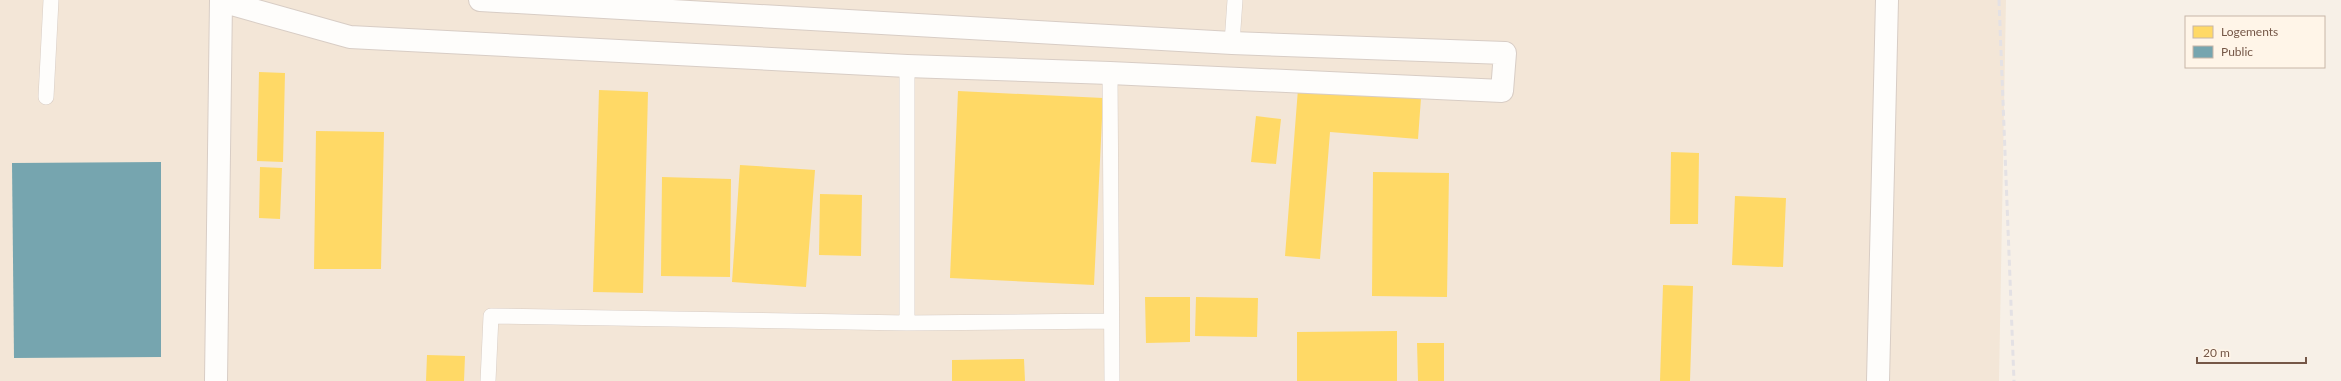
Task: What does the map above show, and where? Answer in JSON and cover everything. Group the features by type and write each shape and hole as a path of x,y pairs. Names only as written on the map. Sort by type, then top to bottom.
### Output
{"street":[{"path":"216,381 221,0 350,38 907,66 1110,72 1502,91 1505,53 1232,43 480,0"},
{"path":"1878,381 1887,0"}],"lane":[{"path":"46,97 51,0"},
{"path":"1232,43 1235,0"},
{"path":"907,66 907,323"},
{"path":"1110,72 1112,381"},
{"path":"488,381 491,316 907,323 1111,321"}],"shaded area":[{"path":"0,0 2006,0 1999,381 0,381"}],"building: Logements":[{"path":"259,72 285,73 283,162 257,161"},
{"path":"1298,89 1421,98 1418,139 1330,132 1320,259 1285,256"},
{"path":"599,90 648,92 643,293 593,292"},
{"path":"958,91 1103,98 1094,285 950,278"},
{"path":"1256,116 1281,119 1276,164 1251,162"},
{"path":"316,131 384,132 381,269 314,269"},
{"path":"1671,152 1699,153 1698,224 1670,224"},
{"path":"740,165 815,170 806,287 732,282"},
{"path":"260,167 282,168 280,219 259,218"},
{"path":"1373,172 1449,173 1447,297 1372,296"},
{"path":"662,177 731,179 730,277 661,276"},
{"path":"820,194 862,195 861,256 819,255"},
{"path":"1735,196 1786,198 1783,267 1732,265"},
{"path":"1663,285 1693,286 1690,381 1660,381"},
{"path":"1145,297 1190,297 1190,342 1146,343"},
{"path":"1196,297 1258,298 1257,337 1195,336"},
{"path":"1397,331 1397,381 1297,381 1297,332"},
{"path":"1417,343 1444,343 1444,381 1418,381"},
{"path":"427,355 465,356 464,381 426,381"},
{"path":"1024,359 1025,381 952,381 952,360"}],"building: Public":[{"path":"161,162 161,357 14,358 12,163"}],"railway":[{"path":"1999,0 2014,381"}]}
